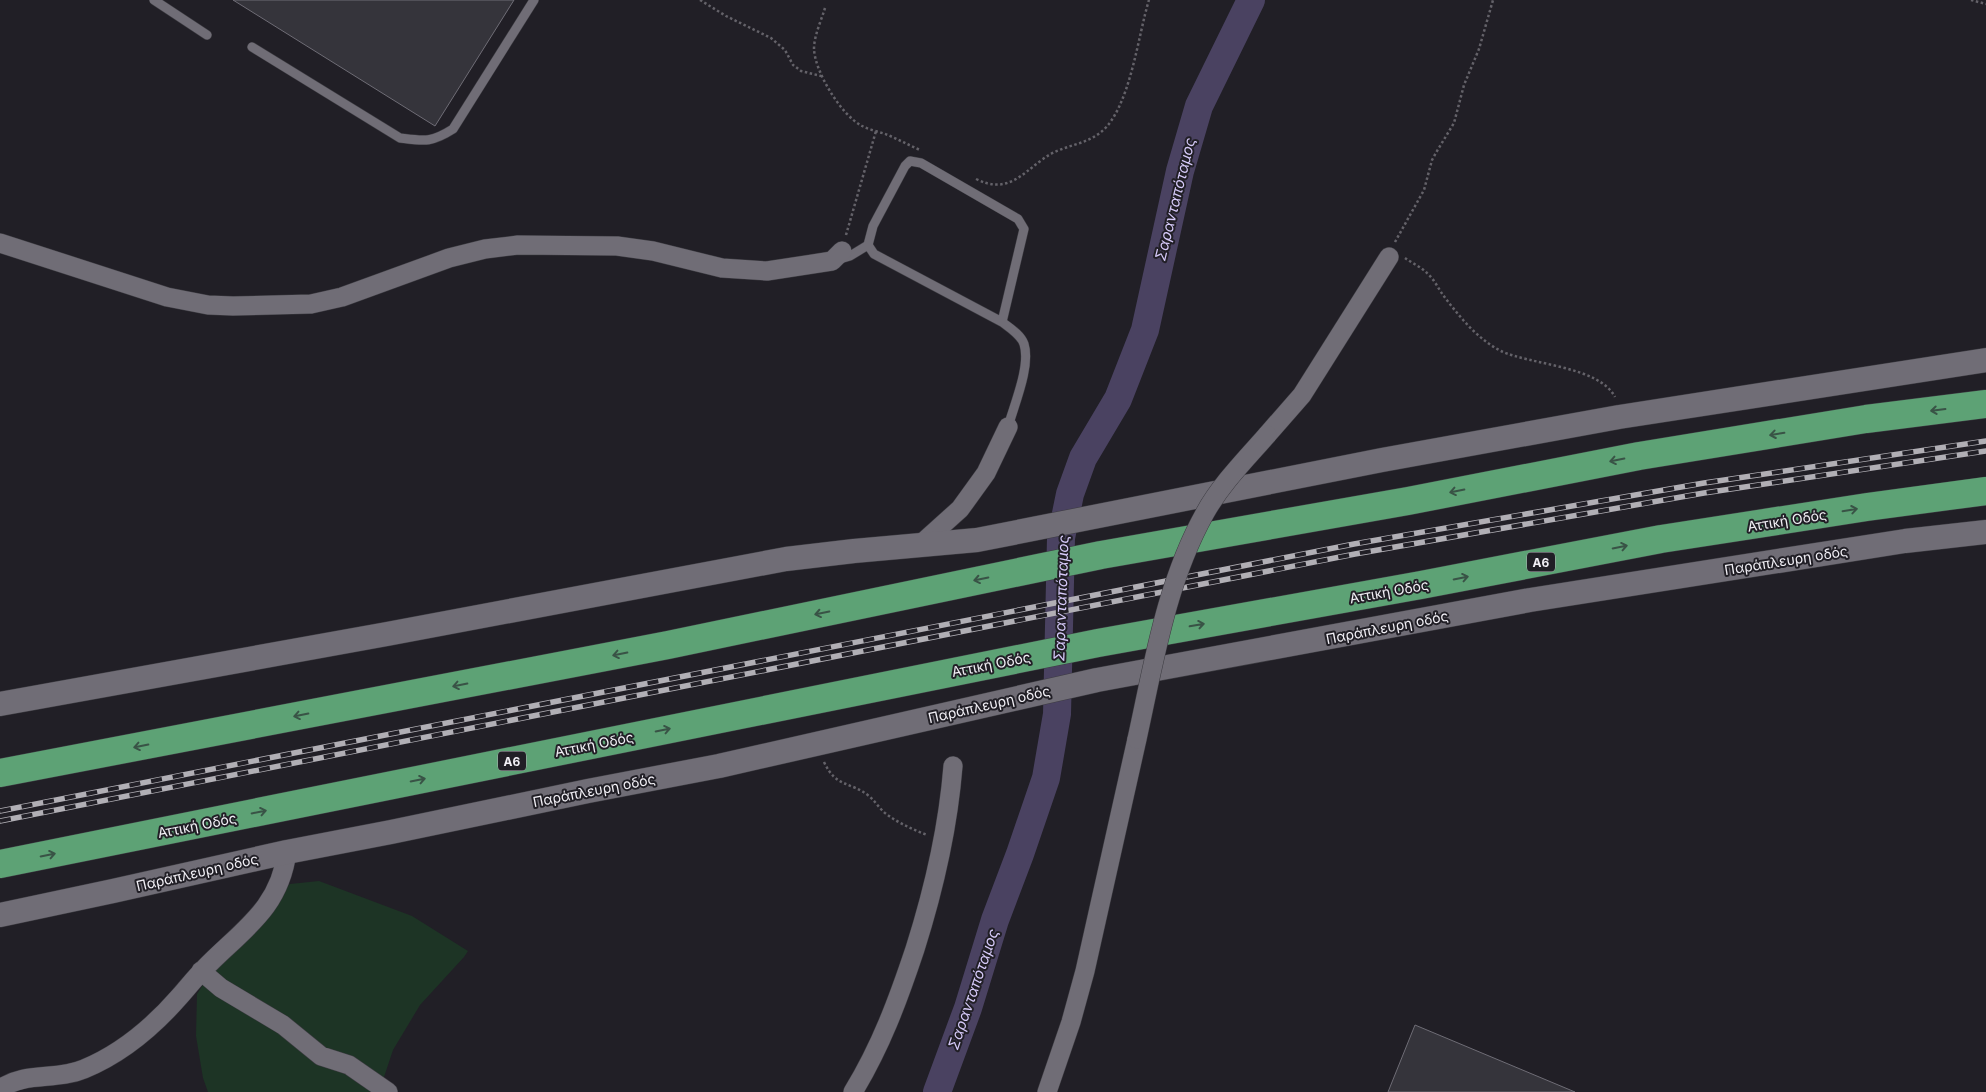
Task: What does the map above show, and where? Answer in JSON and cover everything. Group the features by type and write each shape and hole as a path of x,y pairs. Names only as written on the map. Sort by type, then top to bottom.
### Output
{"highway":[{"path":"0,773 668,645 1101,555 1408,501 1640,456 1866,419 1986,404"},
{"name":"Αττική Οδός","path":"0,864 1098,643 1421,585 1661,539 1986,491"}],"street":[{"path":"0,243 167,297 208,305 233,306 275,306 319,302 342,297 449,258 485,249 518,245 617,246 653,251 722,268 767,270 837,256"},
{"path":"1047,1092 1071,1022 1085,971 1164,618 1174,582 1187,548 1206,511 1231,477 1302,395 1389,257"},
{"path":"0,704 786,559 977,540 1382,460 1619,417 1986,360"},
{"path":"920,545 960,509 986,473 1008,427"},
{"name":"Παράπλευρη οδός","path":"0,915 113,892 286,852 719,766 1024,695 1097,680 1540,599 1905,541 1986,532"},
{"path":"853,1092 872,1060 900,996 931,898 950,807 953,766"},
{"path":"0,1089 15,1080 57,1076 83,1070 121,1050 150,1029 201,971 247,930 260,915 272,896 284,870 286,852"},
{"path":"201,971 221,988 283,1025 321,1056 349,1065 388,1092"}],"lane":[{"path":"154,0 206,35"},
{"path":"252,47 400,138 424,141 438,138 453,129 534,0"},
{"path":"837,256 850,256 868,245 873,226 905,166 910,161 921,163 1018,219 1024,229 1002,322"},
{"path":"868,245 874,254 1002,322 1015,331 1024,342 1027,361 1008,427"}],"path":[{"path":"700,0 720,13 771,38 785,50 793,65 801,70 821,76"},
{"path":"971,176 994,186 1006,184 1016,180 1053,152 1092,139 1103,131 1120,104 1144,28 1149,0"},
{"path":"1493,0 1479,49 1464,85 1454,123 1434,156 1424,190 1393,245 1389,257 1402,257 1428,274 1463,320 1481,338 1501,350 1528,361 1562,367 1602,382 1615,396 1619,417"},
{"path":"1971,0 1986,4"},
{"path":"825,8 814,46 815,59 821,76 846,112 862,126 922,151"},
{"path":"837,256 876,131"},
{"path":"815,745 830,774 868,796 884,812 901,824 942,841"}],"green space":[{"path":"319,881 412,916 468,951 420,1005 393,1050 379,1092 208,1092 203,1078 196,1036 197,994 213,969 279,894 290,884"}],"building":[{"path":"233,0 514,0 435,126"},
{"path":"1415,1025 1575,1092 1388,1092"}],"waterway":[{"name":"Σαρανταπόταμος","path":"937,1092 968,1008 995,920 1046,778 1057,714 1061,538 1070,494 1083,458 1118,399 1145,330 1180,171 1199,106 1251,0"}],"railway":[{"path":"0,811 1354,544 1704,483 1986,441"},
{"path":"0,821 1355,554 1704,493 1986,451"}]}
